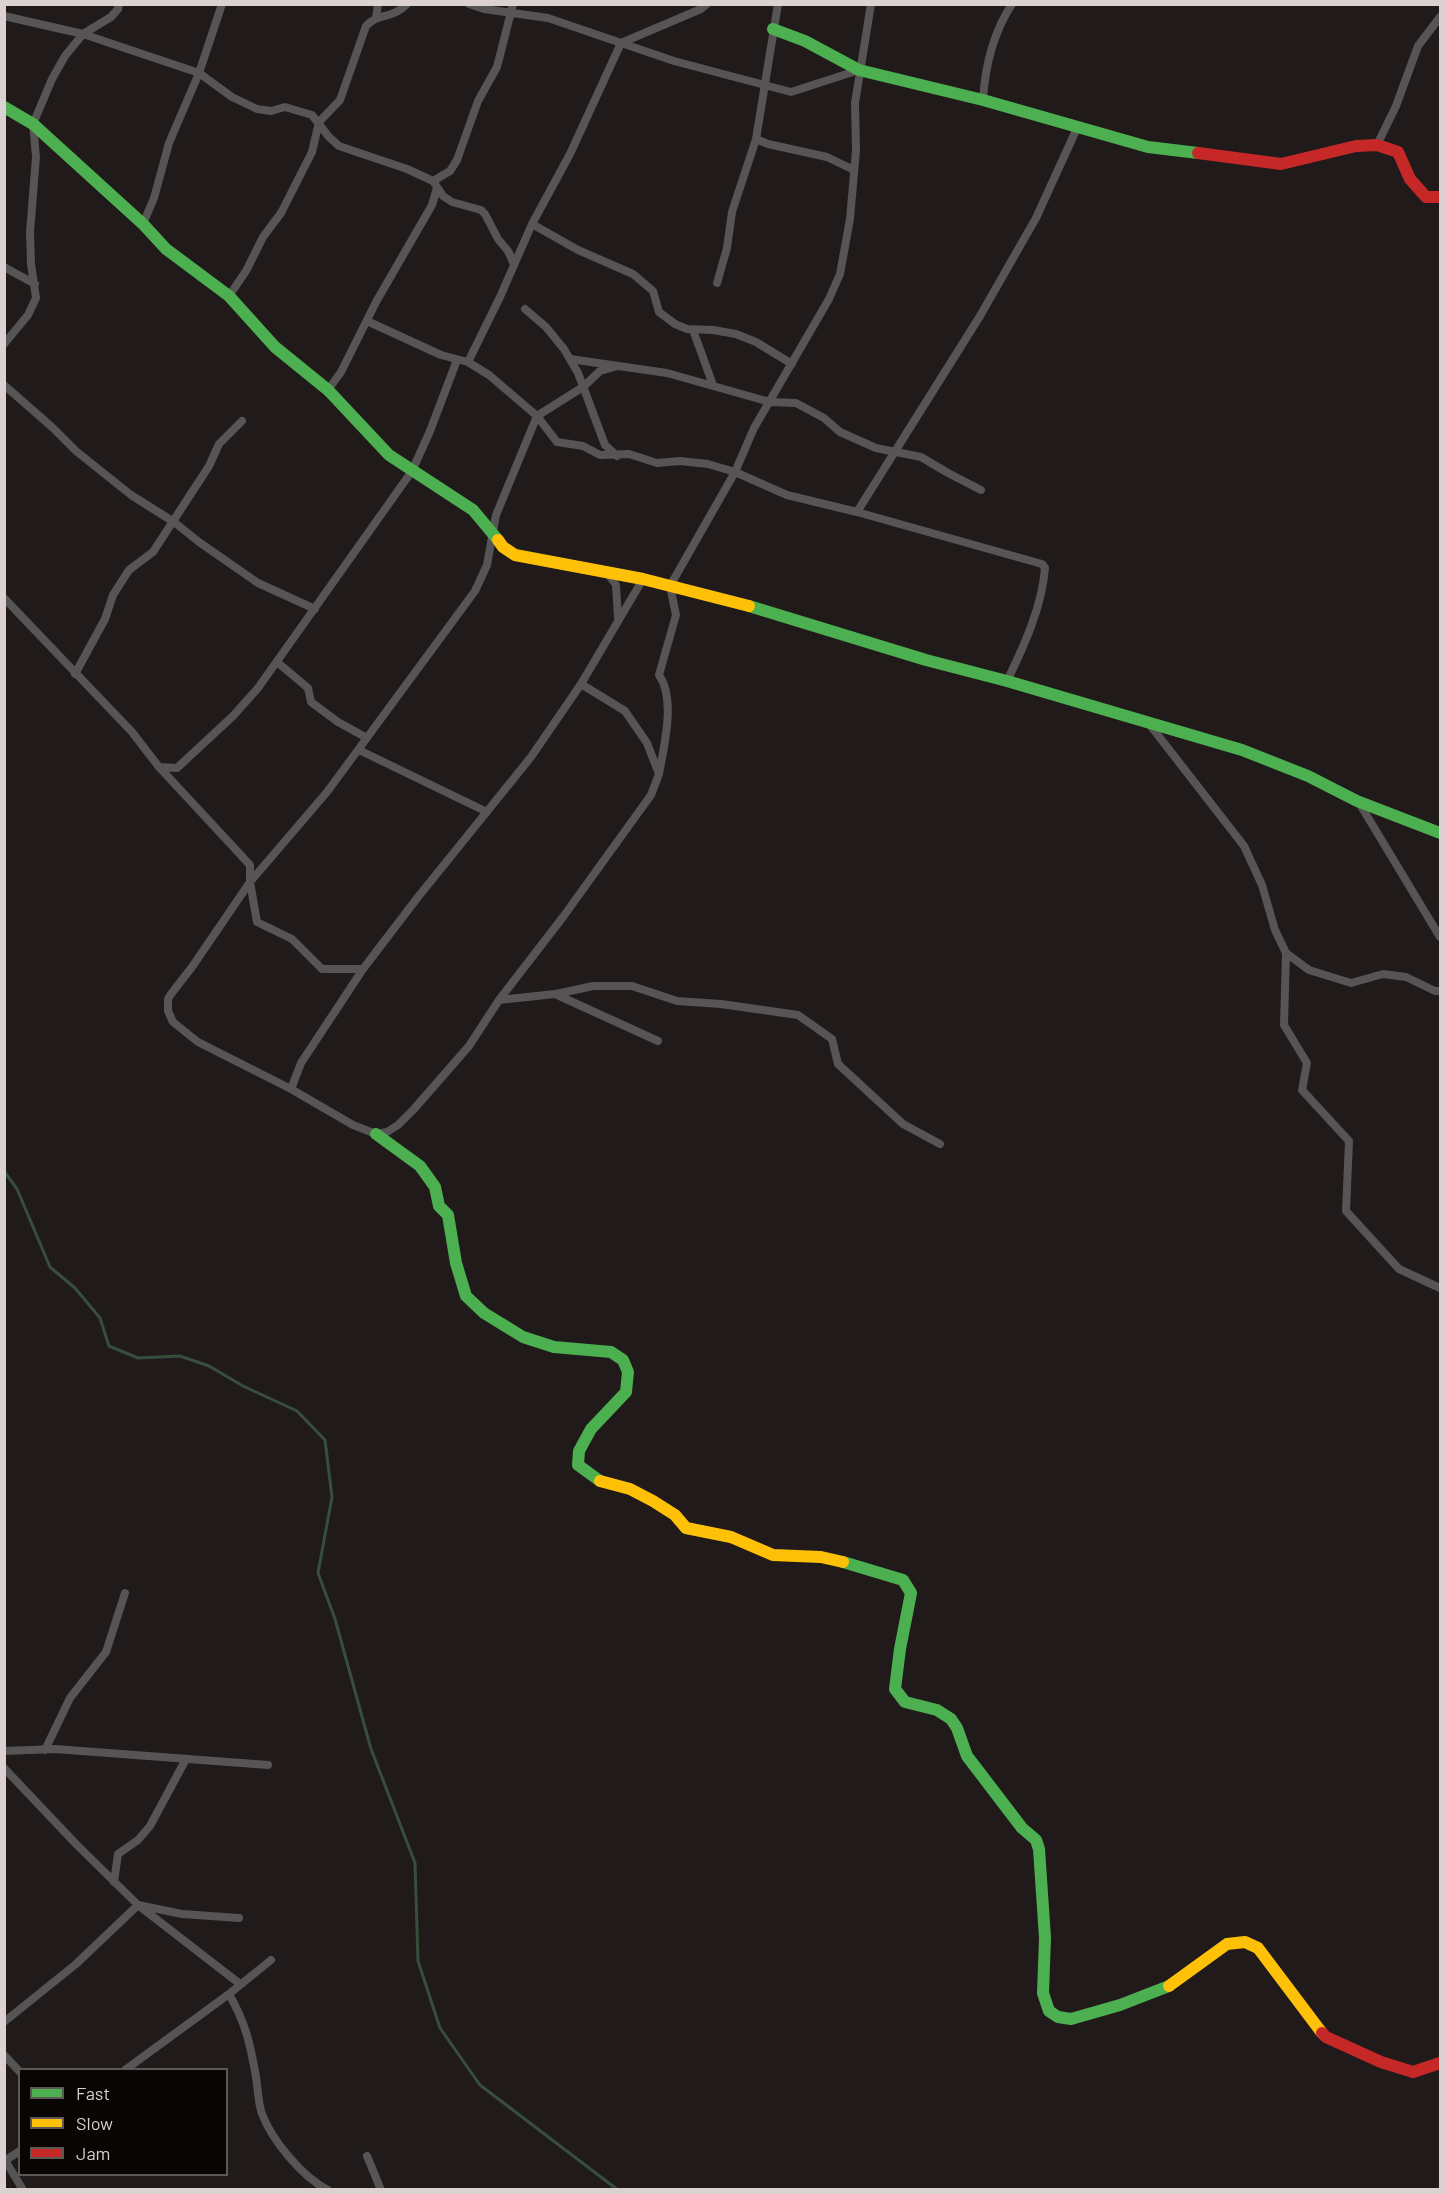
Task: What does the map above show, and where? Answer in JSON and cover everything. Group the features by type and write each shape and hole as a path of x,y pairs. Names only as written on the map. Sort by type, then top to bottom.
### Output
{"street":[{"path":"4,344 36,298 31,264 30,232 36,157 33,124 65,56 83,34 111,17 119,4"},
{"path":"143,224 154,198 169,142 199,73 222,4"},
{"path":"376,18 378,4"},
{"path":"230,296 263,237 281,213 312,152 319,122 340,100 366,26 370,20 395,14 407,4"},
{"path":"469,4 512,9 549,18 674,61 791,92 859,70"},
{"path":"717,283 727,248 732,212 756,139 778,4"},
{"path":"376,1134 387,1132 398,1125 469,1046 499,1000 563,917 651,795 659,774 665,742 668,708 666,685 659,675 676,615 670,586 735,472 749,439 832,293 840,274 850,219 856,150 855,103 872,4"},
{"path":"983,100 990,53 1003,18 1012,4"},
{"path":"468,362 532,224 570,154 621,44 701,6"},
{"path":"328,390 342,372 367,321 432,205 435,184 450,171 457,160 478,101 497,67 512,9"},
{"path":"4,16 83,34 199,73 232,97 257,110 272,111 285,107 312,115 339,146 407,169 435,184 443,196 452,202 472,206 485,214 514,264"},
{"path":"1377,145 1418,46 1440,17"},
{"path":"773,29 805,40 859,70 983,100 1148,147 1281,164 1356,146 1377,145 1398,152 1410,179 1426,197 1440,197"},
{"path":"4,107 33,124 143,224 166,249 230,296 275,348 328,390 389,455 473,510 503,547 515,555 643,579 748,606 926,660 1007,681 1242,750 1308,776 1357,801 1440,832"},
{"path":"857,512 980,316 1036,218 1078,126"},
{"path":"756,139 768,144 827,157 854,170"},
{"path":"532,224 578,250 633,274 653,291 659,312 675,324 693,330 713,330 736,334 756,342 792,364"},
{"path":"4,267 35,284"},
{"path":"525,309 546,327 570,359 605,445 618,456"},
{"path":"367,321 457,360 468,362 489,375 537,416 557,442 583,446 600,455 629,454 657,463 680,460 735,472 787,495 857,512 1042,564 1045,568 1044,578 1029,634 1007,681"},
{"path":"693,330 713,385"},
{"path":"570,359 667,373 770,402 796,403 824,418 840,432 876,448 921,457 981,490"},
{"path":"159,767 177,768 233,716 258,688 412,471 457,360"},
{"path":"618,366 600,371 583,387 537,416 495,515 486,565 475,591 327,792 250,882 171,994 168,999 168,1011 173,1022 198,1042 291,1089 353,1125 376,1134 420,1166 435,1187 439,1206 448,1215 456,1263 466,1296 484,1313 523,1337 554,1347 611,1352 623,1360 628,1372 626,1392 591,1429 579,1451 578,1465 599,1481 630,1489 653,1501 675,1515 686,1528 731,1537 773,1555 821,1557 892,1575 903,1580 911,1593 900,1648 895,1689 905,1702 937,1710 951,1719 957,1728 967,1756 1022,1828 1036,1840 1039,1850 1045,1938 1043,1994 1046,2007 1050,2012 1063,2019 1071,2019 1120,2005 1168,1986 1227,1944 1245,1942 1258,1948 1326,2037 1382,2062 1413,2072 1440,2063"},
{"path":"4,385 76,452 131,495 174,522 258,583 315,609"},
{"path":"75,674 105,619 113,595 129,570 153,552 209,466 219,444 242,421"},
{"path":"608,574 616,585 618,619"},
{"path":"291,1089 301,1063 363,969 531,757 581,684 643,579"},
{"path":"4,598 132,732 159,767 250,865 250,882 257,922 292,939 321,969 363,969"},
{"path":"277,662 308,688 311,702 338,722 367,738"},
{"path":"581,684 625,711 648,743 659,774"},
{"path":"1149,724 1244,846 1262,885 1275,930 1286,953 1284,1025 1307,1063 1302,1090 1349,1141 1346,1211 1399,1269 1440,1288"},
{"path":"359,750 487,812"},
{"path":"1357,801 1440,937"},
{"path":"1286,953 1309,969 1352,983 1383,974 1406,977 1435,991 1440,991"},
{"path":"499,1000 555,994 593,986 632,986 678,1001 721,1004 798,1015 832,1039 838,1064 903,1124 940,1144"},
{"path":"555,994 658,1041"},
{"path":"45,1750 70,1698 106,1652 125,1593"},
{"path":"4,1751 45,1750 268,1765"},
{"path":"114,1882 118,1854 138,1840 150,1826 186,1759"},
{"path":"4,1768 138,1905 240,1984"},
{"path":"138,1905 182,1914 239,1918"},
{"path":"4,2022 76,1964 138,1905"},
{"path":"128,2068 229,1994 271,1960"},
{"path":"229,1994 242,2017 251,2047 261,2112 273,2136 309,2179 328,2190"},
{"path":"4,2055 18,2070"},
{"path":"18,2152 5,2160 23,2190"},
{"path":"367,2156 381,2190"}],"waterway":[{"path":"4,1171 17,1189 50,1267 75,1288 100,1318 109,1346 138,1358 180,1356 209,1366 243,1386 297,1411 325,1440 332,1497 318,1573 335,1619 371,1749 415,1863 418,1961 440,2028 480,2085 618,2190"}],"traffic: fast":[{"path":"773,29 805,41 859,70 983,100 1148,147 1198,153"},
{"path":"4,107 33,124 143,224 166,249 229,296 275,347 328,390 389,455 473,510 498,540"},
{"path":"749,606 926,660 1007,681 1242,750 1308,776 1357,801 1440,833"},
{"path":"376,1134 420,1166 435,1187 439,1206 448,1215 456,1263 466,1296 484,1313 523,1337 554,1347 611,1352 623,1360 628,1372 626,1392 591,1429 579,1451 578,1465 600,1481"},
{"path":"843,1562 903,1580 911,1593 895,1689 905,1702 937,1710 951,1719 957,1728 967,1756 1022,1828 1036,1840 1039,1849 1045,1938 1043,1993 1049,2011 1058,2017 1071,2019 1120,2005 1169,1986"}],"traffic: slow":[{"path":"498,540 503,547 515,555 643,579 749,606"},
{"path":"600,1481 630,1489 653,1501 675,1515 686,1528 731,1537 773,1555 821,1557 843,1562"},
{"path":"1169,1986 1227,1944 1245,1942 1258,1948 1322,2033"}],"traffic: jam":[{"path":"1198,153 1281,164 1356,146 1377,145 1398,152 1410,179 1426,197 1440,197"},
{"path":"1322,2033 1326,2037 1381,2062 1413,2072 1440,2063"}]}
